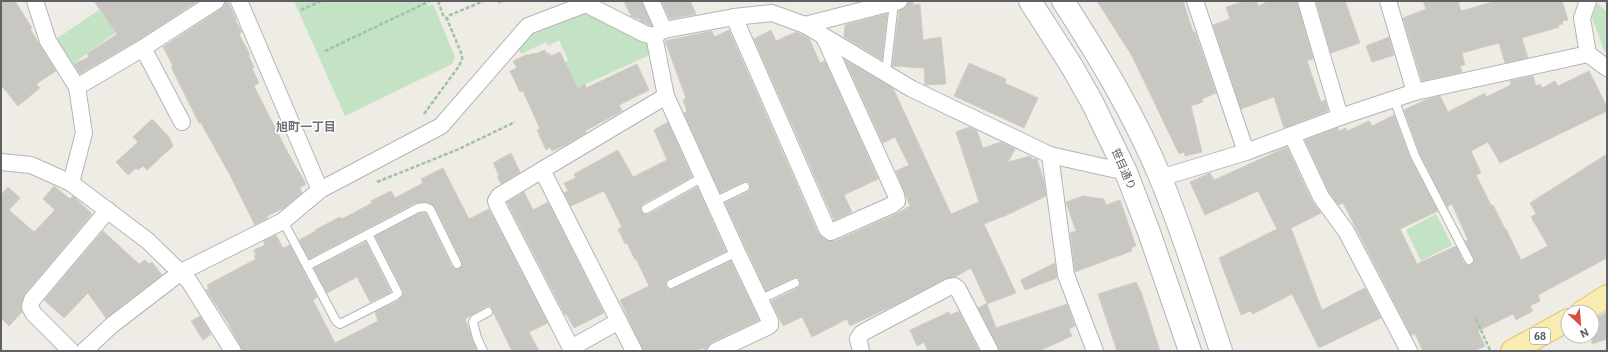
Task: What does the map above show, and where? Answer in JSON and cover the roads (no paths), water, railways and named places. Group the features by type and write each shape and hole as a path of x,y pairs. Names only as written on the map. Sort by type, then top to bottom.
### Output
{"main road":[{"name":"笹目通り","path":"1030,1 1078,77 1092,102 1126,172 1150,232 1190,351"},
{"path":"1063,1 1110,76 1130,113 1160,178 1178,221 1221,351"},
{"path":"1594,304 1607,296"},
{"name":"68","path":"1512,351 1560,324"}],"street":[{"path":"35,1 48,41 77,86 84,133 71,183"},
{"path":"77,86 143,48 216,1"},
{"path":"239,1 320,190"},
{"path":"651,1 659,33 666,96 770,321 770,325 716,351"},
{"path":"1195,1 1246,152"},
{"path":"1306,1 1340,117"},
{"path":"1388,1 1415,92"},
{"path":"1588,1 1582,18 1588,54 1607,68"},
{"path":"84,351 112,325 181,272 283,221 320,190 441,126 528,26 586,2 645,34 659,33 734,17 772,13 805,25 912,89 1050,155 1126,172"},
{"path":"805,25 871,4 896,2"},
{"path":"734,17 827,229 831,232 892,206 897,201 896,195 824,37"},
{"path":"143,48 182,122"},
{"path":"1160,178 1246,152 1340,117 1415,92 1588,54"},
{"path":"619,322 571,348 496,201 499,196 666,96"},
{"path":"1292,135 1321,197 1346,231 1409,351"},
{"path":"1050,155 1066,275 1095,351"},
{"path":"1,162 31,165 71,183 148,241 189,281 233,351"},
{"path":"542,170 634,351"},
{"path":"71,351 34,314 30,307 32,300 108,210"},
{"path":"861,351 858,339 862,332 949,287 954,286 958,289 990,351"}],"lane":[{"path":"886,73 896,2"},
{"path":"1394,99 1415,156 1469,260"},
{"path":"646,209 703,177"},
{"path":"714,202 745,187"},
{"path":"307,266 418,208 424,207 430,209 457,264"},
{"path":"283,221 336,321 340,324 395,296 398,292 368,234"},
{"path":"671,284 737,252"},
{"path":"759,300 795,283"},
{"path":"484,351 477,338 473,322 475,319 488,312"}],"district":[{"name":"旭町一丁目","path":"306,127"}]}
